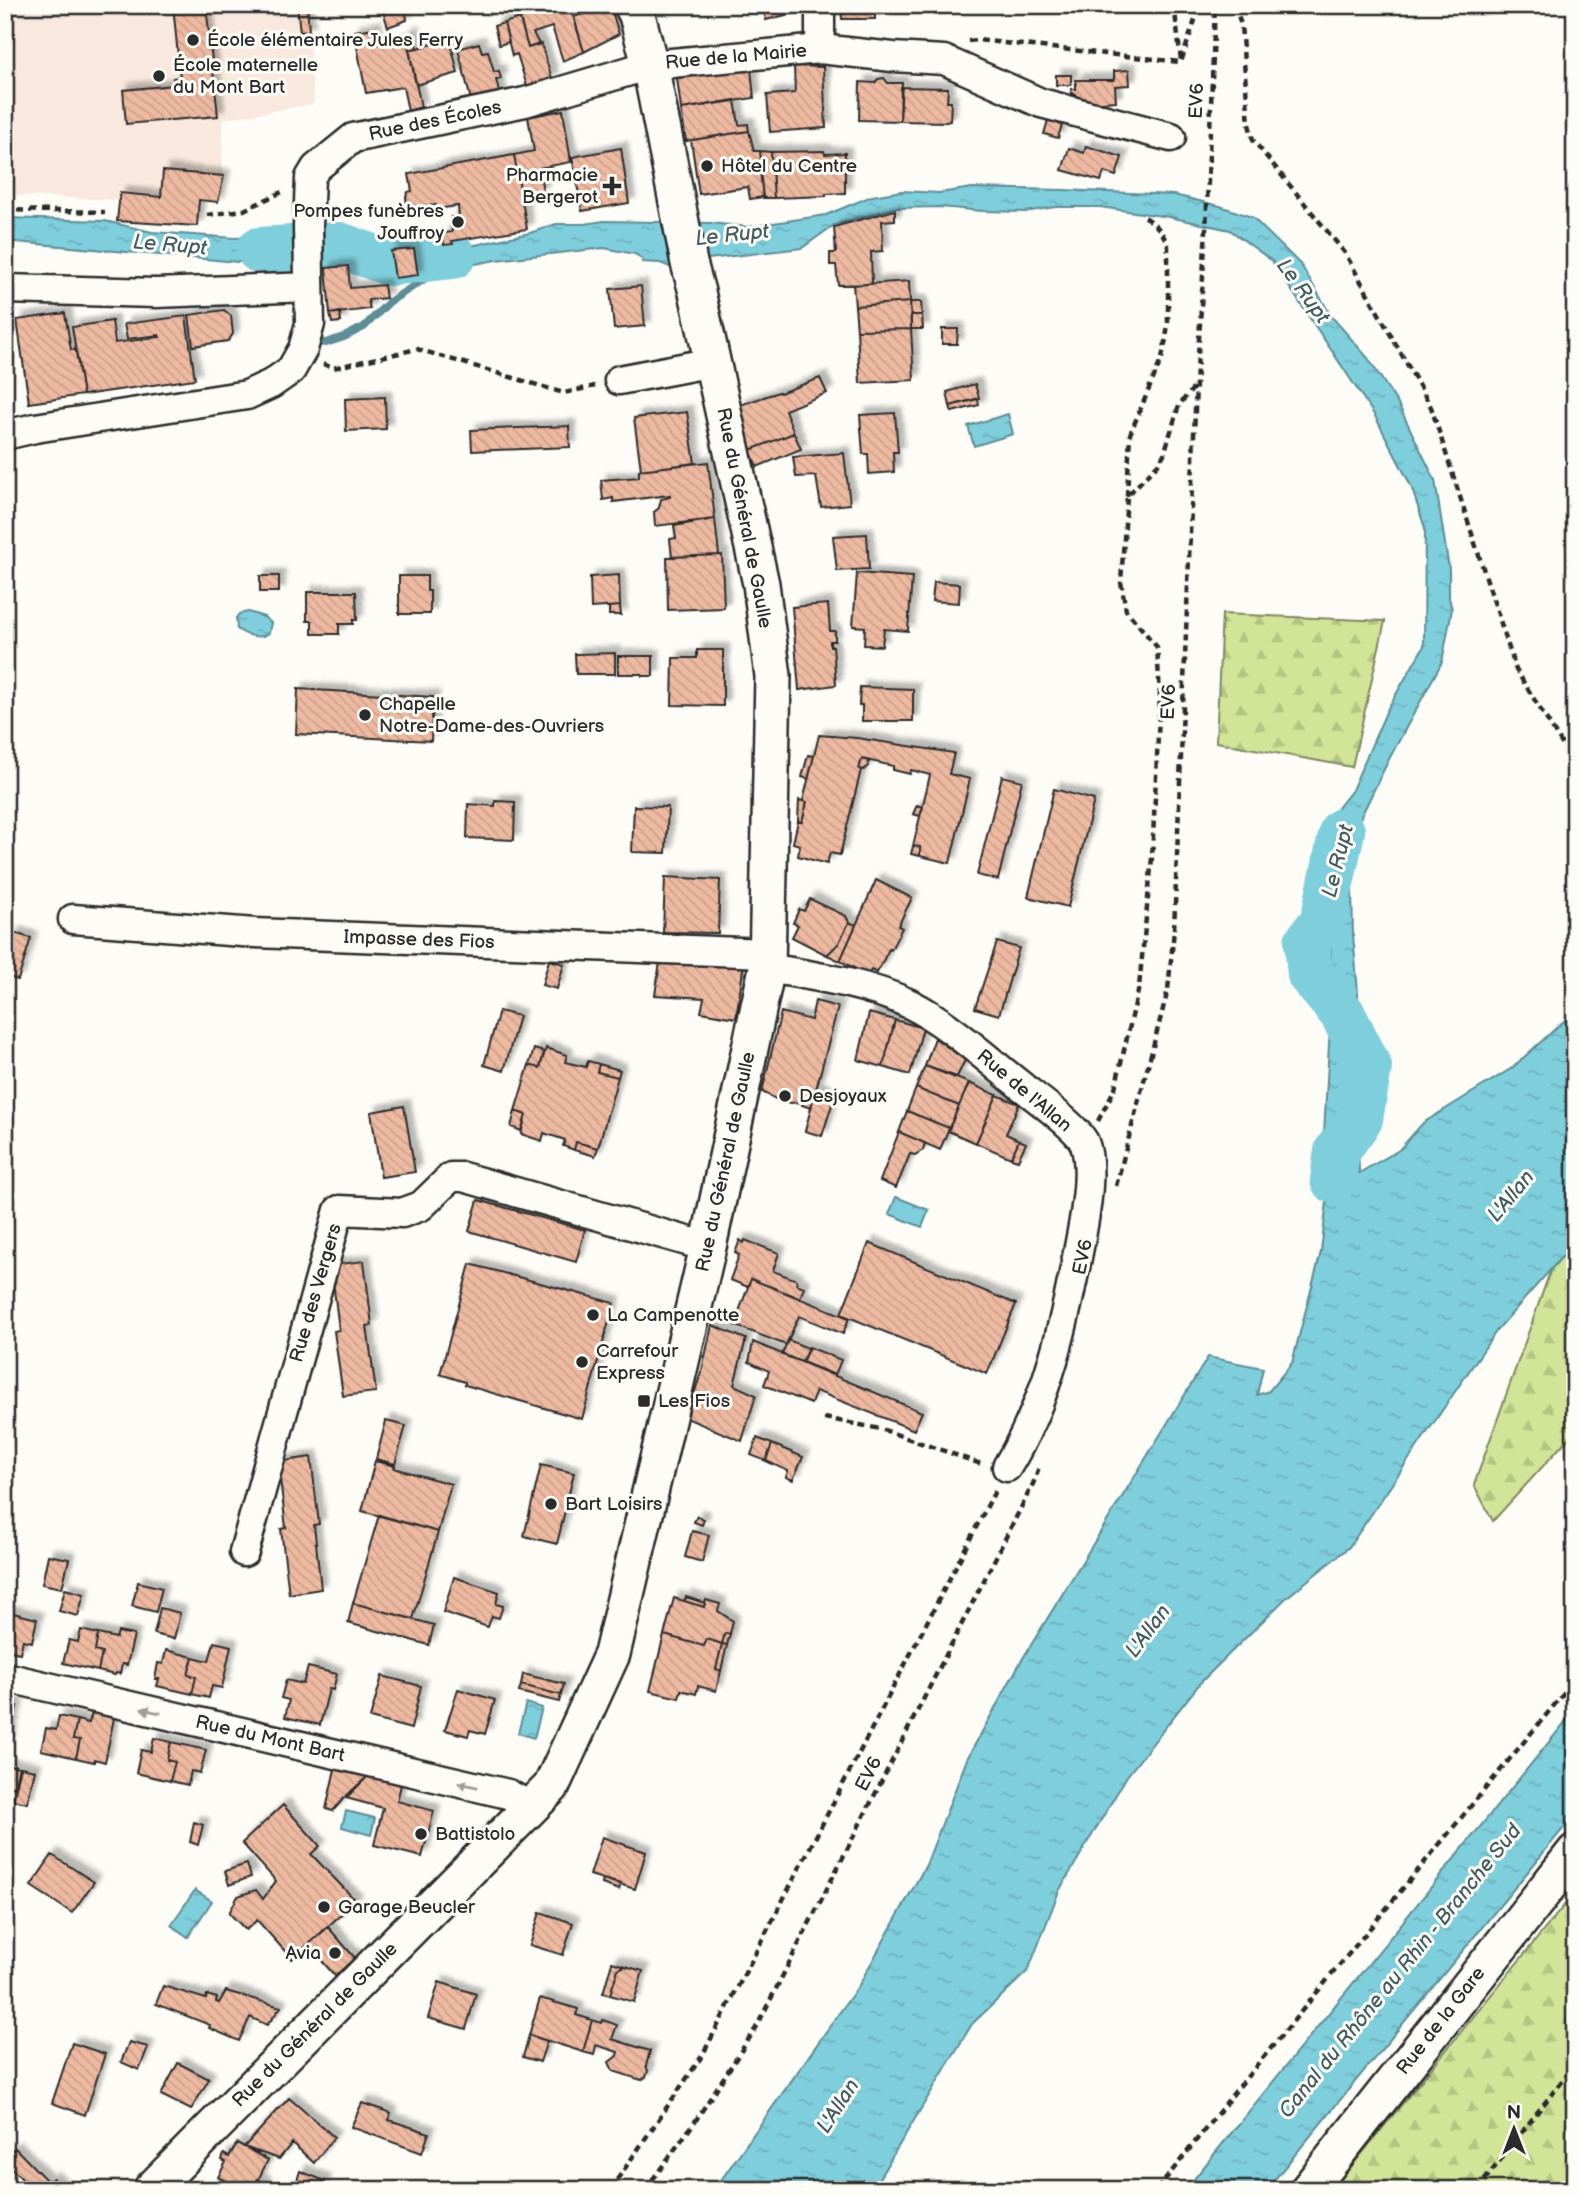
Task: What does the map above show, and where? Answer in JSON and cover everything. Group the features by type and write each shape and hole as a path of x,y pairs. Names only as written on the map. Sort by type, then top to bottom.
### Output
{"main road":[{"name":"Rue du Général de Gaulle","path":"151,2190 551,1787 612,1654 708,1247 766,960 773,676 761,584 678,211 650,65 638,15 632,5"},
{"name":"Rue de la Gare","path":"1308,2190 1575,1852"}],"street":[{"name":"Rue de la Mairie","path":"650,65 820,49 820,5"},
{"path":"820,49 944,60 1041,103 1171,137"},
{"name":"Rue des Écoles","path":"310,178 316,168 353,138 525,102 650,65"},
{"path":"5,435 247,395 271,384 291,370 303,349 310,324 310,178"},
{"path":"5,289 156,293 309,276"},
{"path":"620,380 713,362"},
{"name":"Impasse des Fios","path":"73,919 255,933 766,960"},
{"name":"Rue de l'Allan","path":"766,960 838,979 910,1004 942,1024 1037,1098 1058,1115 1083,1142 1089,1175 1084,1220 1063,1327 1047,1380 1023,1442 1007,1467"},
{"name":"Rue des Vergers","path":"244,1552 339,1210 402,1213 421,1206 451,1177 463,1177 708,1247"},
{"name":"Rue du Mont Bart","path":"5,1677 508,1794 532,1807"}],"path":[{"path":"1174,5 1181,62"},
{"path":"1181,62 1200,5"},
{"name":"EV6","path":"1114,1192 1168,990 1174,930 1196,385 1206,230 1215,5"},
{"path":"1235,5 1241,24 1249,124 1253,140 1345,253 1431,407 1516,670 1565,749 1575,754"},
{"path":"944,60 954,46 964,41 977,40 1181,62"},
{"path":"207,215 244,209 310,178"},
{"path":"5,210 106,212"},
{"path":"1083,1142 1100,1119 1115,1088 1139,987 1152,858 1160,695 1157,647 1126,610 1121,582 1130,434 1162,358 1168,323 1168,246 1163,234 1145,217"},
{"path":"299,356 333,368 417,349 564,393 620,380"},
{"path":"1127,496 1158,464 1164,454 1179,405 1196,385"},
{"path":"610,2190 702,2056 1007,1467 979,1464 881,1429 824,1418"},
{"name":"EV6","path":"645,2190 694,2123 756,2028 1033,1484 1042,1461"},
{"path":"1157,2190 1575,1680"},
{"path":"1477,2190 1575,2064"}],"shaded area":[{"name":"École maternelle du Mont Bart","path":"5,5 307,5 314,104 223,119 222,200 119,200 5,195"}],"green space":[{"path":"1222,614 1385,621 1352,767 1216,742"},
{"path":"1575,1242 1575,1431 1493,1521 1474,1485 1551,1269"},
{"path":"1575,1892 1575,2190 1332,2190"}],"water":[{"name":"L'Allan","path":"972,188 1174,195 1252,217 1301,265 1332,317 1368,358 1398,404 1435,480 1449,569 1449,598 1452,609 1442,662 1389,759 1351,837 1353,935 1358,992 1354,1107 1359,1173 1399,1150 1423,1123 1512,1068 1575,1011 1575,1242 1497,1330 1349,1547 1286,1598 1201,1682 1127,1776 1059,1891 1028,1971 972,2024 872,2190 714,2190 859,1985 926,1865 967,1759 1020,1663 1208,1357 1263,1368 1257,1395 1269,1391 1292,1363 1321,1252 1328,1192 1324,1134 1330,1026 1331,900 1323,851 1331,817 1352,790 1387,710 1424,646 1425,528 1411,486 1375,416 1272,261 1230,230 1169,217 1100,207 1055,207 1025,212 941,207 894,208 834,225 802,248 708,259 670,267 660,263 642,262 635,254 604,248 496,260 418,275 414,249 457,249 530,233 556,224 604,221 711,223 748,227 826,215 872,196 902,191 939,193"},
{"path":"5,218 105,221 152,232 235,238 301,235 295,257 238,262 5,241"},
{"path":"1008,414 1013,434 974,446 968,426"},
{"path":"248,612 264,617 271,623 269,633 253,636 237,629 236,618 239,614"},
{"path":"896,1197 929,1210 922,1227 889,1214"},
{"path":"526,1703 542,1708 534,1738 518,1733"},
{"name":"Canal du Rhône au Rhin - Branche Sud","path":"1575,1710 1575,1814 1572,1818 1266,2190 1185,2190"},
{"path":"346,1811 375,1818 371,1835 342,1827"},
{"path":"195,1890 212,1901 188,1937 171,1925"}],"building":[{"path":"5,5 35,5 5,10"},
{"name":"École élémentaire Jules Ferry","path":"173,5 206,5 218,116 126,124 123,90 174,85 173,78 180,77"},
{"path":"297,5 307,5 309,31 300,32"},
{"path":"381,5 405,5 407,20 388,27"},
{"path":"516,5 582,5 571,9 584,52 563,61 552,27 533,33 539,44 528,48"},
{"path":"610,5 619,34 584,52 574,17"},
{"path":"762,5 809,5 810,9 766,20"},
{"path":"841,5 875,5 875,19 842,19"},
{"path":"520,18 528,48 541,44 552,78 527,86 517,54 512,56 504,23"},
{"path":"504,23 509,42 499,45 494,26"},
{"path":"375,28 377,44 407,39 421,107 408,111 403,87 366,93 354,31"},
{"path":"413,33 417,48 409,50 406,35"},
{"path":"450,40 458,73 416,85 409,50"},
{"path":"479,43 482,52 488,51 494,72 499,71 501,79 496,80 501,96 472,104 458,49"},
{"path":"794,66 823,67 826,128 770,132 767,95 795,93"},
{"path":"751,69 754,98 681,109 677,78"},
{"path":"1129,70 1130,85 1115,86 1116,101 1077,104 1076,94 1072,94 1071,89 1076,89 1076,80 1114,80 1114,71"},
{"path":"1056,75 1071,75 1071,85 1056,85"},
{"path":"884,78 888,83 902,83 900,121 859,120 860,82 875,83"},
{"path":"901,87 948,88 947,102 951,102 950,121 900,121"},
{"path":"735,100 739,125 748,124 749,131 686,141 681,109"},
{"path":"563,110 571,162 539,168 543,191 521,195 514,155 534,151 528,117"},
{"path":"1048,120 1062,125 1058,138 1044,134"},
{"path":"749,131 754,151 760,151 763,197 750,199 748,187 699,194 691,140"},
{"path":"1086,146 1122,157 1116,176 1104,172 1101,181 1062,170 1069,148 1084,153"},
{"path":"621,148 629,203 582,211 572,157"},
{"path":"760,151 771,152 774,198 763,198"},
{"path":"824,151 825,154 845,153 845,193 774,198 771,152"},
{"path":"514,155 527,229 452,241 453,244 444,245 443,233 452,232 451,217 459,217 458,206 437,209 436,205 407,207 406,197 408,192 412,191 409,174"},
{"path":"163,171 224,176 218,202 199,200 197,226 117,221 120,193 161,197"},
{"path":"895,210 895,220 882,221 883,251 871,252 872,284 838,285 836,265 830,265 830,253 836,253 834,227"},
{"path":"414,249 418,275 395,278 391,251"},
{"path":"348,266 350,288 384,285 386,298 368,300 370,309 330,314 326,268"},
{"path":"909,281 910,302 855,306 853,285"},
{"path":"641,286 645,326 614,329 610,289"},
{"path":"910,302 921,302 922,315 911,315"},
{"path":"910,302 911,329 857,330 855,306"},
{"path":"224,310 231,316 233,334 228,341 193,346 189,315"},
{"path":"340,312 341,322 332,323 330,314"},
{"path":"65,313 71,350 76,350 83,395 29,403 17,320"},
{"path":"911,315 922,315 923,329 911,329"},
{"path":"186,316 195,379 83,395 72,327 112,321 115,343 160,337 127,339 124,324"},
{"path":"911,329 914,380 860,383 857,330"},
{"path":"942,329 958,329 957,344 942,344"},
{"path":"820,378 827,393 785,410 794,433 750,450 740,405"},
{"path":"975,384 979,398 950,406 947,392"},
{"path":"385,397 386,429 346,431 345,399"},
{"path":"978,399 979,405 952,412 950,406"},
{"path":"687,412 695,463 641,470 634,418"},
{"path":"895,413 898,452 893,452 894,472 869,474 868,454 863,454 860,415"},
{"path":"569,426 570,447 472,451 471,430"},
{"path":"794,433 801,449 757,467 750,450"},
{"path":"844,453 850,504 821,507 816,476 796,477 793,457"},
{"path":"708,462 715,519 655,526 654,512 659,508 661,499 670,495 613,502 613,498 603,500 601,480 639,477 639,470"},
{"path":"715,519 719,555 672,557 670,539 676,538 674,526"},
{"path":"867,534 869,569 837,571 833,536"},
{"path":"722,555 724,608 668,610 667,557"},
{"path":"857,573 912,577 908,631 884,629 882,646 864,645 865,627 853,626"},
{"path":"619,575 620,606 591,608 590,577"},
{"path":"260,576 279,576 279,592 260,592"},
{"path":"399,576 427,576 430,614 399,614"},
{"path":"934,582 960,584 959,603 932,601"},
{"path":"307,592 356,592 357,620 353,620 353,624 339,624 339,634 312,634 312,621 307,621"},
{"path":"828,604 830,631 835,631 835,641 830,641 830,646 833,646 836,685 799,690 792,607"},
{"path":"620,606 621,615 609,615 609,607"},
{"path":"697,650 723,650 723,706 672,705 673,658 697,658"},
{"path":"615,653 615,674 576,674 575,654"},
{"path":"618,656 653,656 653,676 618,674"},
{"path":"860,687 913,689 913,721 862,721"},
{"name":"Chapelle Notre-Dame-des-Ouvriers","path":"298,689 433,697 431,741 296,734"},
{"path":"819,735 954,753 949,774 970,779 950,863 920,856 920,847 913,846 930,775 911,770 910,774 893,770 893,766 862,759 840,855 830,853 827,864 798,856 800,845 793,843 798,821 802,822 807,802 803,801"},
{"path":"808,755 814,756 808,779 802,777"},
{"path":"862,759 869,761 864,770 859,769"},
{"path":"1002,776 1022,781 998,880 977,875"},
{"path":"1054,789 1094,800 1068,907 1028,897"},
{"path":"799,800 807,802 802,822 798,821"},
{"path":"495,801 515,802 514,840 467,838 468,804 495,806"},
{"path":"917,805 923,807 920,816 913,814"},
{"path":"634,806 668,807 666,853 632,852"},
{"path":"913,846 920,847 920,856 911,854"},
{"path":"665,877 720,880 718,933 663,932"},
{"path":"876,880 912,898 898,926 902,928 891,950 889,949 877,973 871,970 868,975 840,961"},
{"path":"810,899 846,916 849,922 839,943 827,955 792,937 798,925 793,923 799,909 804,911"},
{"path":"849,922 856,925 840,961 827,955 839,943"},
{"path":"14,933 31,938 18,980 5,976 5,963"},
{"path":"997,942 1019,948 999,1015 975,1008"},
{"path":"661,955 744,963 736,1018 701,1012 704,998 655,995"},
{"path":"549,960 564,964 557,989 542,985"},
{"path":"815,1001 838,1007 811,1108 802,1105 802,1102 778,1100 762,1092 781,1012 811,1020"},
{"path":"499,1011 519,1016 504,1071 484,1065"},
{"path":"869,1013 895,1020 883,1067 858,1060"},
{"path":"895,1020 923,1028 910,1075 883,1067"},
{"path":"935,1038 965,1060 957,1077 925,1066"},
{"path":"546,1048 567,1055 565,1062 586,1067 588,1061 599,1064 597,1072 618,1077 598,1148 576,1142 574,1150 563,1146 565,1140 544,1133 542,1141 521,1134 526,1115 515,1111 529,1065 540,1068"},
{"path":"534,1049 544,1052 540,1068 529,1065"},
{"path":"599,1064 620,1070 618,1077 597,1072"},
{"path":"925,1066 969,1083 959,1106 916,1088"},
{"path":"969,1083 997,1095 976,1143 948,1131"},
{"path":"916,1088 959,1106 949,1128 907,1111"},
{"path":"816,1089 835,1095 822,1136 805,1131"},
{"path":"997,1095 1019,1104 1006,1134 1019,1140 1011,1158 976,1143"},
{"path":"404,1106 415,1172 381,1177 371,1112"},
{"path":"515,1111 526,1115 521,1131 511,1127"},
{"path":"907,1111 949,1128 940,1150 899,1132"},
{"path":"899,1132 925,1143 923,1150 915,1155 910,1154 896,1188 880,1181"},
{"path":"1019,1140 1026,1143 1018,1160 1011,1158"},
{"path":"576,1142 598,1148 595,1156 574,1150"},
{"path":"478,1200 585,1230 576,1262 469,1231"},
{"path":"740,1240 779,1253 773,1271 797,1280 796,1284 804,1287 800,1298 751,1279 748,1287 730,1280 739,1255 735,1253"},
{"path":"869,1243 1016,1304 987,1374 841,1314"},
{"path":"364,1261 372,1325 367,1326 376,1392 343,1396 334,1331 339,1330 331,1265"},
{"path":"470,1264 614,1303 582,1419 465,1385 465,1382 440,1374"},
{"path":"751,1279 849,1318 843,1334 799,1316 786,1345 734,1325"},
{"path":"712,1325 746,1339 734,1385 756,1395 742,1441 686,1418 702,1370"},
{"path":"788,1340 808,1348 802,1362 782,1355"},
{"path":"753,1342 922,1412 914,1430 816,1391 811,1404 764,1385 769,1371 749,1362"},
{"path":"809,1347 841,1360 835,1375 802,1362"},
{"path":"386,1421 406,1426 395,1464 376,1459"},
{"path":"757,1438 772,1444 766,1461 751,1455"},
{"path":"772,1444 803,1457 793,1480 786,1477 788,1471 766,1461"},
{"path":"311,1457 319,1524 314,1525 321,1589 289,1594 281,1529 286,1528 278,1462"},
{"path":"375,1461 451,1484 438,1532 362,1511"},
{"path":"541,1465 574,1473 557,1544 524,1536"},
{"path":"379,1515 438,1532 413,1619 353,1603"},
{"path":"697,1516 704,1519 702,1525 694,1522"},
{"path":"692,1531 709,1535 702,1562 685,1557"},
{"path":"48,1555 69,1559 62,1588 42,1584"},
{"path":"454,1577 499,1592 496,1604 503,1606 499,1618 492,1616 488,1627 443,1612"},
{"path":"138,1582 162,1588 156,1612 132,1606"},
{"path":"65,1589 84,1594 78,1616 59,1611"},
{"path":"686,1597 705,1603 704,1607 684,1601"},
{"path":"674,1598 704,1607 706,1600 720,1604 718,1611 733,1621 730,1634 725,1633 722,1644 707,1639 704,1646 664,1635"},
{"path":"353,1603 434,1625 429,1645 348,1623"},
{"path":"160,1608 180,1613 174,1639 154,1634"},
{"path":"5,1611 37,1619 32,1642 23,1640 20,1653 5,1650"},
{"path":"81,1630 98,1634 95,1651 102,1653 98,1671 63,1663 69,1640 78,1642"},
{"path":"118,1632 134,1635 127,1665 122,1664 120,1674 98,1671 102,1653 95,1651 98,1634 116,1638"},
{"path":"725,1633 730,1634 727,1645 722,1644"},
{"path":"664,1635 704,1646 707,1639 722,1644 716,1669 721,1671 716,1691 698,1686 696,1694 681,1690 679,1698 650,1691"},
{"path":"214,1642 231,1646 222,1688 212,1686 209,1698 192,1694 196,1677 188,1675 193,1657 209,1661"},
{"path":"722,1644 727,1645 721,1671 716,1669"},
{"path":"166,1650 193,1657 188,1675 196,1677 192,1694 157,1686 159,1679 155,1679 158,1663 163,1664"},
{"path":"308,1667 337,1674 333,1690 329,1689 320,1725 285,1717 289,1700 281,1698 286,1680 303,1684"},
{"path":"523,1674 564,1684 561,1695 521,1685"},
{"path":"382,1676 421,1686 411,1729 370,1718"},
{"path":"521,1685 561,1695 559,1702 519,1692"},
{"path":"458,1689 495,1700 485,1734 470,1730 468,1736 445,1730"},
{"path":"5,1703 17,1706 8,1742 5,1741"},
{"path":"92,1713 114,1718 105,1762 76,1758 80,1740 73,1739 77,1720 89,1723"},
{"path":"59,1716 77,1720 73,1739 80,1740 76,1758 41,1750 46,1728 56,1730"},
{"path":"154,1738 171,1742 167,1760 175,1762 170,1781 136,1773 141,1750 151,1752"},
{"path":"171,1742 206,1750 200,1773 191,1771 188,1785 170,1781 175,1762 167,1760"},
{"path":"8,1765 19,1767 14,1787 5,1786"},
{"path":"21,1767 35,1770 27,1803 13,1800"},
{"path":"335,1769 368,1776 333,1811 326,1809"},
{"path":"368,1776 401,1785 397,1801 434,1811 422,1857 374,1845 383,1808 346,1798"},
{"path":"283,1805 320,1846 311,1854 356,1901 292,1959 257,1920 246,1930 229,1913 238,1896 256,1890 263,1899 276,1881 242,1843"},
{"path":"194,1822 203,1825 198,1845 190,1842"},
{"path":"602,1837 646,1852 635,1889 590,1875"},
{"path":"52,1855 94,1882 72,1913 31,1886"},
{"path":"247,1864 251,1877 229,1885 225,1871"},
{"path":"603,1879 621,1884 619,1890 602,1884"},
{"path":"540,1912 573,1923 563,1955 530,1945"},
{"path":"328,1927 355,1958 335,1976 308,1945"},
{"path":"612,1962 625,1966 618,1969 610,1995 603,1993"},
{"path":"625,1966 643,1971 634,2002 610,1995 618,1969"},
{"path":"439,1982 476,1994 466,2029 428,2018"},
{"path":"163,1986 206,1999 207,1995 217,1998 216,2002 219,2003 226,1991 281,2007 267,2025 250,2017 239,2041 209,2028 210,2025 156,2004"},
{"path":"540,1998 578,2009 576,2015 592,2020 583,2052 529,2035"},
{"path":"592,2020 602,2023 603,2020 617,2025 612,2039 650,2051 646,2077 641,2080 613,2071 609,2062 618,2052 596,2045 594,2055 583,2052"},
{"path":"529,2035 547,2041 540,2062 523,2057"},
{"path":"129,2042 148,2047 139,2070 121,2062"},
{"path":"72,2043 105,2054 85,2115 52,2103"},
{"path":"178,2063 209,2079 191,2110 161,2095"},
{"path":"289,2098 334,2137 314,2163 292,2143 279,2159 244,2147"},
{"path":"362,2103 391,2113 389,2120 429,2133 422,2153 351,2127"},
{"path":"237,2143 268,2160 253,2190 242,2190 218,2177 226,2162 222,2160 224,2154 229,2157"},
{"path":"15,2148 48,2182 53,2178 62,2187 59,2190 33,2190 5,2162 5,2157"},
{"path":"300,2171 325,2181 321,2190 294,2190"},
{"path":"258,2179 265,2183 262,2190 253,2190"},
{"path":"24,2181 33,2190 15,2190"}],"waterway":[{"name":"Le Rupt","path":"259,250 339,245 390,263 453,256"},
{"path":"315,342 326,343 364,327 389,302 423,280 436,265"},
{"name":"Le Rupt","path":"1333,1180 1337,1151 1360,1119 1369,1067 1342,1013 1310,975 1307,942 1323,921 1342,831"}],"place":[{"name":"École élémentaire Jules Ferry","path":"193,40"},
{"name":"École maternelle du Mont Bart","path":"159,76"},
{"name":"Hôtel du Centre","path":"707,166"},
{"name":"Pharmacie Bergerot","path":"612,186"},
{"name":"Pompes funèbres Jouffroy","path":"458,222"},
{"name":"Chapelle Notre-Dame-des-Ouvriers","path":"365,715"},
{"name":"Desjoyaux","path":"785,1096"},
{"name":"La Campenotte","path":"593,1315"},
{"name":"Carrefour Express","path":"582,1362"},
{"name":"Les Fios","path":"644,1401"},
{"name":"Bart Loisirs","path":"551,1504"},
{"name":"Battistolo","path":"421,1834"},
{"name":"Garage Beucler","path":"324,1907"},
{"name":"Avia","path":"335,1953"}]}
